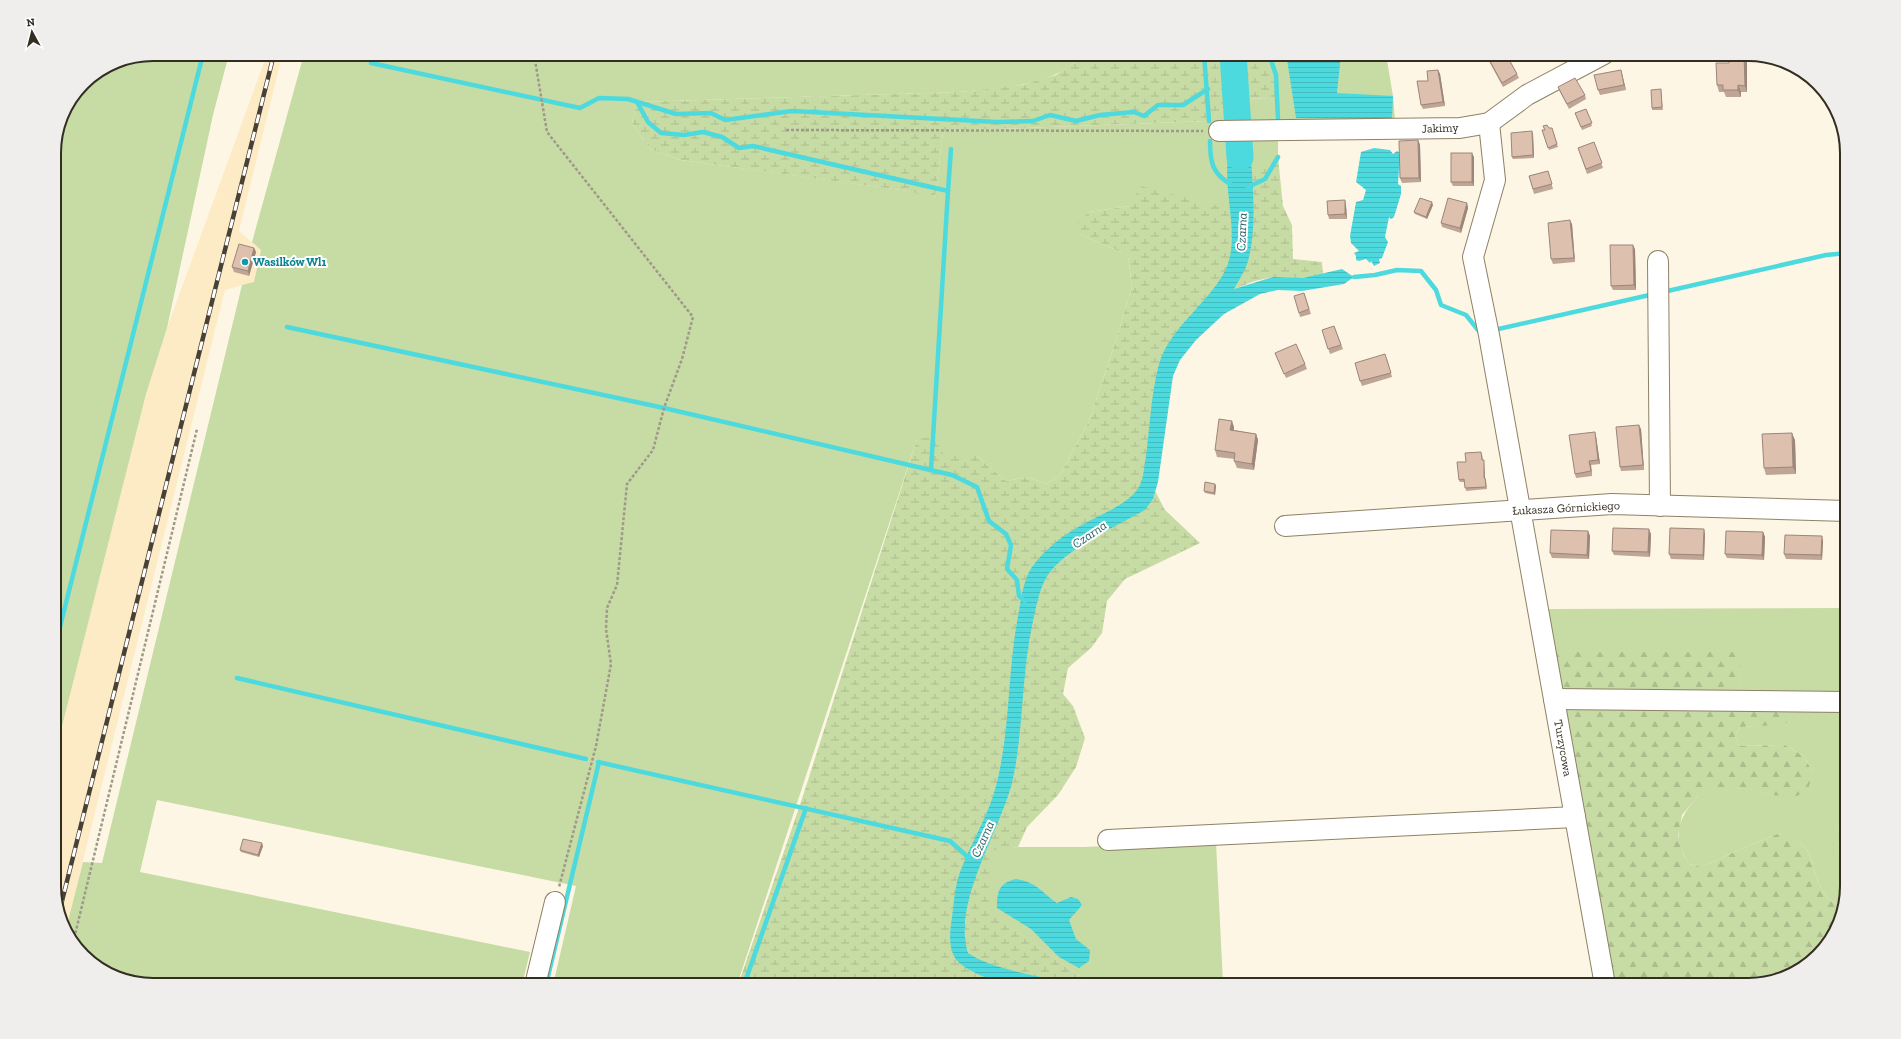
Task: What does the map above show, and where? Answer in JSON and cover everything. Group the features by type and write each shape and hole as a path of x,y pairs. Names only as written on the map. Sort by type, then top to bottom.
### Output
{"street":[{"name":"Jakimy","path":"1219,131 1460,128 1489,122 1527,95 1591,61"},
{"name":"Turzycowa","path":"1489,122 1496,180 1473,257 1489,335 1604,978"},
{"path":"1658,261 1660,506"},
{"name":"Łukasza Górnickiego","path":"1284,526 1612,504 1840,511"},
{"path":"1554,699 1840,702"},
{"path":"1108,840 1575,817"},
{"path":"537,978 555,902"}],"path":[{"path":"535,61 547,132 595,196 693,317 682,359 664,408 653,450 627,484 617,585 607,608 606,629 611,664 596,746 555,902"},
{"path":"786,130 1219,131"},
{"path":"75,935 197,429"}],"shaded area":[{"path":"264,61 281,61 239,231 261,250 254,282 225,290 68,921 61,892 61,730 146,394 167,328"}],"green space":[{"path":"147,61 227,61 213,115 167,328 146,394 61,730 61,147 64,129 73,107 84,92 102,76 118,68"},
{"path":"302,61 1074,61 1057,74 1041,80 991,89 959,92 637,102 632,123 650,149 680,160 909,191 935,198 943,131 1209,121 1236,98 1277,99 1276,75 1271,61 1387,61 1393,96 1396,132 1278,134 1278,157 1242,212 1129,206 1089,212 1081,235 1128,255 1132,287 1089,421 1060,475 1046,484 1027,477 1006,481 976,455 944,455 917,439 739,978 555,978 576,886 157,800 140,872 530,952 524,978 141,977 123,973 102,963 84,947 76,937 68,921 83,862 102,863 242,285 254,282 261,250 252,242"},
{"path":"1076,61 1271,61 1276,75 1277,99 1236,98 1209,121 943,131 935,199 908,191 680,160 650,149 632,123 637,102 959,92 1023,85 1056,75"},
{"path":"1278,157 1283,206 1292,225 1293,259 1322,262 1323,275 1303,278 1273,277 1255,281 1234,289 1167,366 1152,485 1165,510 1200,543 1125,579 1107,601 1102,633 1091,648 1068,668 1063,694 1073,706 1085,738 1076,767 1058,795 1027,827 1018,847 990,851 991,913 1083,978 740,978 802,799 917,439 935,437 944,455 976,455 1006,481 1027,477 1046,484 1060,475 1089,421 1132,287 1128,255 1081,235 1075,225 1089,212 1129,206 1141,186 1242,212 1241,170 1264,169"},
{"path":"1840,608 1840,696 1739,695 1740,652 1553,652 1546,609"},
{"path":"1553,652 1741,652 1739,695 1561,690"},
{"path":"1569,705 1760,708 1785,714 1787,723 1740,727 1735,736 1739,746 1785,745 1804,756 1813,773 1808,789 1797,796 1779,796 1737,788 1709,788 1697,797 1682,815 1678,835 1683,854 1689,864 1701,867 1780,833 1805,847 1823,891 1828,898 1838,903 1831,927 1817,947 1799,963 1789,969 1772,975 1760,977 1611,978 1564,714"},
{"path":"1760,708 1840,708 1840,827 1836,827 1838,854 1840,855 1838,903 1828,898 1823,891 1805,847 1780,833 1701,867 1689,864 1684,855 1679,840 1680,825 1687,810 1704,790 1715,787 1724,787 1744,789 1779,796 1813,773 1804,756 1785,745 1739,746 1735,736 1740,727 1756,726"},
{"path":"1836,827 1840,827 1840,855 1838,854 1827,833"},
{"path":"1216,842 1223,978 1083,978 990,913 990,850 1018,847 1083,847"}],"water":[{"path":"1287,61 1340,61 1337,93 1393,96 1392,119 1296,118"},
{"path":"1249,137 1254,216 1248,261 1244,272 1234,289 1273,277 1303,278 1342,269 1354,277 1344,284 1302,291 1278,290 1260,294 1224,314 1196,340 1180,360 1173,376 1158,482 1153,499 1145,510 1077,548 1064,558 1046,578 1038,599 1029,641 1019,743 1012,783 1006,803 971,890 966,912 965,933 968,953 982,961 998,967 1045,978 987,978 959,963 951,948 950,933 958,879 966,857 989,807 1001,764 1007,721 1012,655 1024,586 1031,568 1054,544 1082,525 1110,511 1127,500 1139,487 1144,472 1156,375 1164,351 1180,327 1209,295 1225,271 1229,261 1232,231 1227,177 1228,138"},
{"path":"1374,148 1390,150 1393,154 1397,151 1400,153 1398,184 1401,186 1401,194 1394,217 1391,219 1389,217 1385,237 1388,242 1382,258 1379,259 1380,263 1374,266 1371,261 1370,263 1366,259 1359,261 1356,260 1354,253 1359,251 1351,243 1350,236 1356,202 1363,200 1366,190 1356,182 1361,152"},
{"path":"1016,879 1029,882 1057,903 1071,897 1078,899 1082,905 1069,920 1076,939 1090,950 1089,961 1079,968 1059,957 1031,929 997,908 1000,889 1006,883"}],"building":[{"path":"1490,61 1510,61 1517,74 1502,83"},
{"path":"1729,61 1744,61 1745,86 1738,85 1738,90 1723,90 1723,85 1717,85 1716,63 1729,63"},
{"path":"1438,70 1443,102 1421,105 1417,81 1428,81 1427,71"},
{"path":"1621,70 1624,85 1598,90 1594,75"},
{"path":"1575,78 1585,95 1567,104 1558,87"},
{"path":"1661,89 1662,107 1652,108 1651,90"},
{"path":"1586,109 1592,123 1581,127 1575,113"},
{"path":"1547,125 1549,128 1552,128 1557,144 1548,148 1542,130 1545,130 1543,126"},
{"path":"1532,131 1533,155 1512,157 1511,133"},
{"path":"1418,140 1419,178 1400,178 1399,141"},
{"path":"1594,142 1602,163 1586,169 1578,148"},
{"path":"1451,153 1472,153 1472,182 1451,182"},
{"path":"1548,171 1552,184 1533,189 1529,176"},
{"path":"1420,198 1432,202 1426,217 1414,212"},
{"path":"1448,198 1467,203 1460,228 1441,223"},
{"path":"1345,200 1345,214 1328,215 1327,201"},
{"path":"1570,220 1574,258 1551,259 1548,223"},
{"name":"Wasilków Wl1","path":"239,244 254,248 248,271 232,267"},
{"path":"1610,245 1633,245 1634,285 1611,286"},
{"path":"1304,293 1309,309 1299,313 1294,296"},
{"path":"1334,326 1341,345 1328,349 1322,330"},
{"path":"1296,344 1305,364 1284,374 1275,353"},
{"path":"1385,354 1391,373 1360,381 1355,363"},
{"path":"1219,419 1232,421 1230,430 1256,434 1252,464 1234,461 1235,453 1215,450"},
{"path":"1639,425 1643,465 1620,467 1616,427"},
{"path":"1595,432 1598,460 1589,461 1591,471 1575,474 1569,435"},
{"path":"1792,433 1793,467 1764,468 1762,434"},
{"path":"1481,452 1482,460 1484,460 1484,478 1486,487 1465,488 1464,479 1459,480 1457,462 1466,462 1465,453"},
{"path":"1205,482 1215,484 1214,493 1204,491"},
{"path":"1613,528 1649,529 1648,552 1612,551"},
{"path":"1670,528 1704,529 1703,555 1669,554"},
{"path":"1551,530 1588,531 1587,555 1550,553"},
{"path":"1726,531 1763,532 1762,555 1725,554"},
{"path":"1785,535 1822,536 1821,555 1784,554"},
{"path":"243,839 262,843 258,855 240,850"}],"waterway":[{"path":"61,623 201,61"},
{"path":"1205,61 1209,121"},
{"name":"Czarna","path":"1233,61 1240,157"},
{"path":"1271,61 1276,75 1278,120"},
{"path":"371,63 580,108 599,98 628,99 676,114 711,113 725,120 792,111 997,122 1033,121 1050,115 1076,121 1100,115 1134,112 1144,116 1158,105 1183,105 1208,89"},
{"path":"637,102 648,122 661,133 684,135 703,132 722,137 739,148 753,146 948,191 931,470"},
{"path":"1210,141 1212,161 1216,172 1225,181 1232,185"},
{"path":"948,191 951,149"},
{"path":"1248,187 1265,179 1278,157"},
{"path":"1663,292 1826,255 1840,254"},
{"path":"1354,277 1375,275 1397,270 1421,271 1436,290 1441,305 1466,315 1478,330 1482,330"},
{"path":"1494,330 1654,294"},
{"path":"287,327 664,408 952,475 977,487 989,521 1006,534 1011,545 1007,569 1017,580 1019,596 1025,601"},
{"path":"237,678 586,759"},
{"path":"598,762 950,841 970,859"},
{"path":"548,978 599,762"},
{"path":"746,978 806,808"}],"railway":[{"path":"62,900 272,61"}],"place":[{"name":"Wasilków Wl1","path":"245,262"}]}
